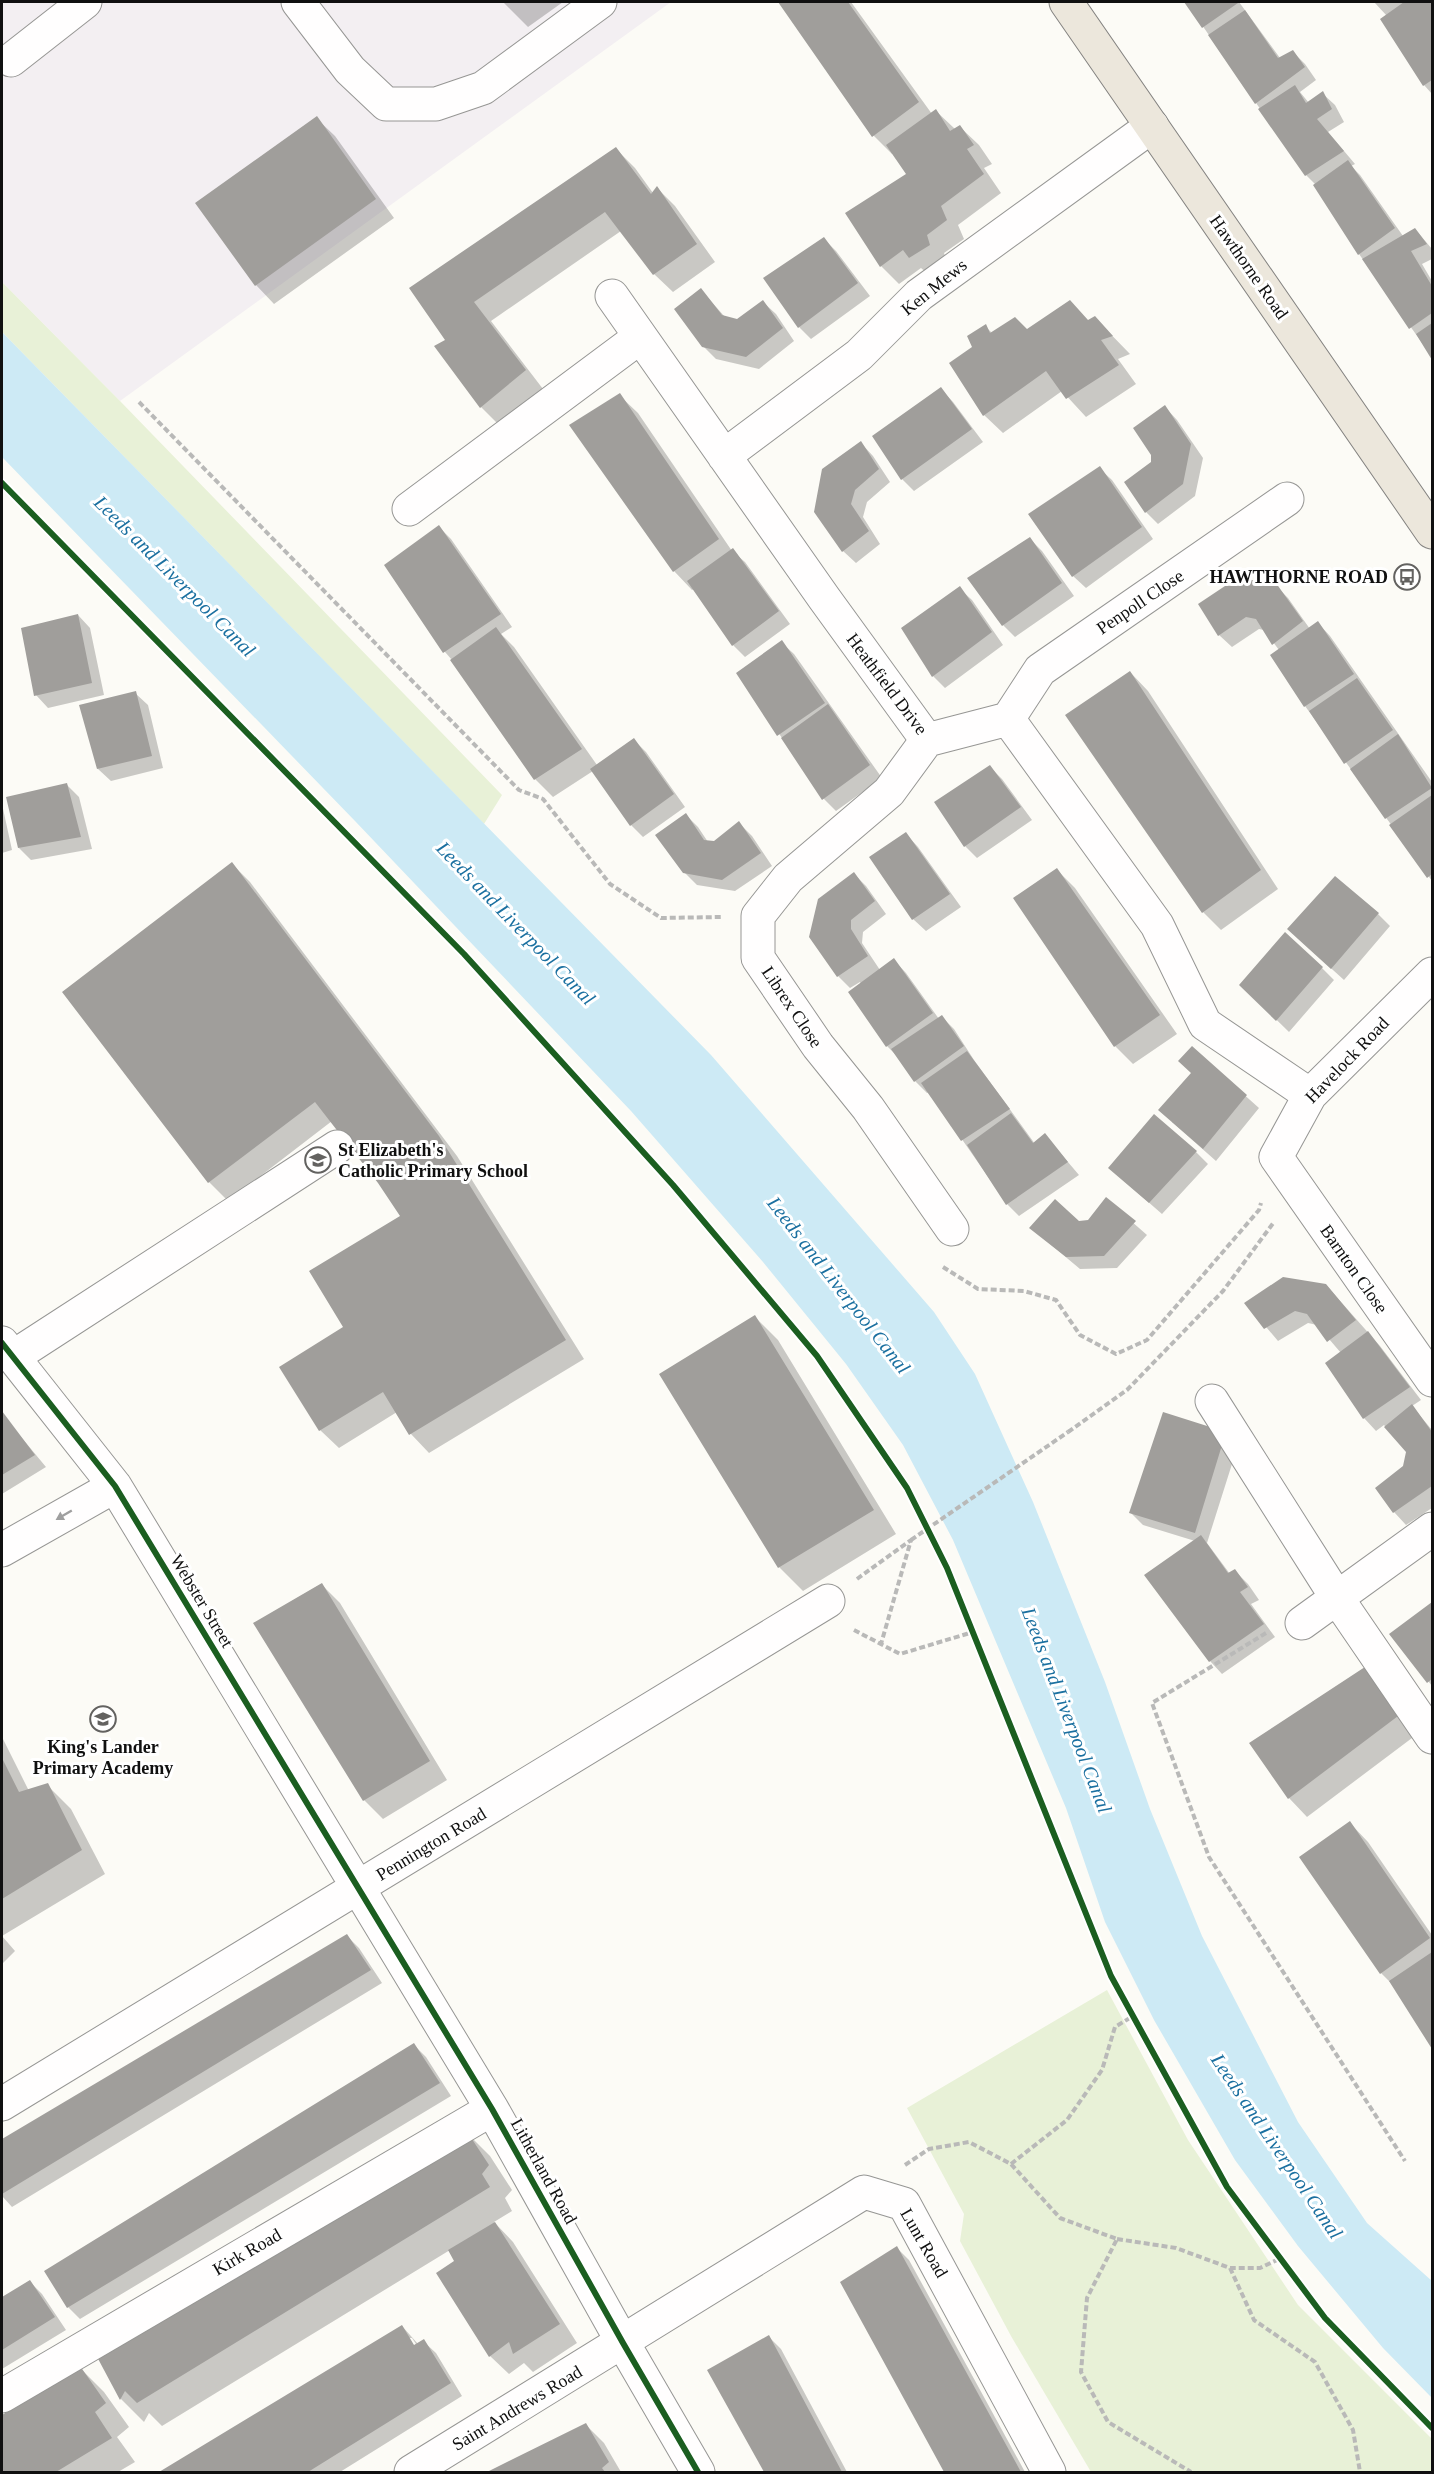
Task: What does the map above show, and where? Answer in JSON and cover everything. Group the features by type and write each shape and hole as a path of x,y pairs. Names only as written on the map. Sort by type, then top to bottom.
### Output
{"main road":[{"name":"Hawthorne Road","path":"1066,2 1432,532"}],"street":[{"path":"11,60 85,2"},
{"path":"298,2 350,70 386,104 436,104 483,88 600,2"},
{"name":"Ken Mews","path":"724,456 859,355 919,295 1152,126"},
{"name":"Heathfield Drive","path":"612,296 927,740 1008,719"},
{"path":"410,508 640,337"},
{"name":"Penpoll Close","path":"1008,719 1040,670 1287,499"},
{"path":"1008,719 1157,925 1205,1024 1310,1095"},
{"path":"758,916 788,878 889,792 927,740"},
{"name":"Librex Close","path":"758,916 758,958 818,1046 868,1108 952,1229"},
{"name":"Havelock Road","path":"1275,1157 1310,1095 1432,974"},
{"path":"7,1350 337,1147"},
{"name":"Barnton Close","path":"1275,1157 1432,1380"},
{"name":"Webster Street","path":"7,1350 115,1486 357,1888"},
{"path":"1212,1401 1337,1598 1432,1737"},
{"path":"2,1550 115,1486"},
{"path":"1302,1623 1432,1529"},
{"name":"Pennington Road","path":"2,2104 828,1601"},
{"name":"Litherland Road","path":"357,1888 492,2109 622,2343 698,2472"},
{"name":"Kirk Road","path":"2,2396 492,2109"},
{"path":"622,2343 864,2192"},
{"name":"Lunt Road","path":"864,2192 904,2204 1049,2472"},
{"name":"Saint Andrews Road","path":"411,2472 622,2343"}],"path":[{"path":"139,402 519,790 543,799 610,884 661,918 758,916"},
{"path":"2,483 464,954 665,1177 817,1356 907,1488 947,1568 1111,1976 1227,2187 1326,2318 1432,2428"},
{"path":"937,1258 944,1268 978,1289 1024,1291 1056,1300 1080,1335 1116,1354 1147,1340 1258,1210 1275,1157"},
{"path":"973,1632 900,1654 841,1623 828,1601 911,1540 1127,1390 1223,1291 1298,1190"},
{"path":"881,1644 911,1540"},
{"path":"1302,1623 1280,1624 1152,1703 1209,1857 1405,2161"},
{"path":"1011,2164 1067,2120 1102,2070 1115,2027 1133,2016"},
{"path":"864,2192 929,2149 969,2142 1011,2164 1059,2218 1117,2239 1176,2248 1230,2268 1260,2268 1281,2258"},
{"path":"1117,2239 1087,2298 1081,2372 1108,2422 1191,2472"},
{"path":"1230,2268 1254,2320 1315,2362 1353,2430 1360,2472"}],"shaded area":[{"path":"2,2 671,2 120,401 2,282"}],"green space":[{"path":"2,282 502,795 484,824 2,332"},
{"path":"1107,1990 1188,2140 1298,2305 1432,2439 1432,2472 1091,2472 1011,2336 960,2241 964,2214 907,2108"}],"water":[{"name":"Leeds and Liverpool Canal","path":"2,332 711,1055 934,1312 975,1374 1033,1502 1105,1682 1150,1809 1202,1936 1298,2122 1367,2223 1432,2281 1432,2398 1383,2348 1298,2246 1235,2160 1154,2020 1105,1922 1066,1808 953,1540 903,1445 846,1364 763,1262 631,1111 355,821 2,457"}],"building":[{"path":"778,2 848,2 919,102 872,137"},
{"path":"1184,2 1237,2 1238,3 1202,28"},
{"path":"1404,2 1432,2 1432,80 1423,86 1380,19"},
{"path":"1245,10 1278,58 1293,50 1305,67 1255,104 1208,35"},
{"path":"1295,85 1306,103 1323,91 1332,109 1317,119 1344,151 1305,176 1258,109"},
{"path":"936,109 950,131 960,125 974,145 967,149 984,174 941,206 947,220 927,235 930,245 909,258 903,250 880,267 845,213 906,174 886,145"},
{"path":"317,116 376,199 255,286 195,203"},
{"path":"616,147 651,194 657,186 697,244 653,275 605,212 474,302 526,370 480,408 434,346 445,340 409,288"},
{"path":"1348,160 1395,228 1358,255 1313,185"},
{"path":"1415,228 1427,244 1411,251 1432,286 1432,313 1409,329 1362,259"},
{"path":"824,237 858,283 798,328 763,278"},
{"path":"701,288 722,315 737,319 763,300 783,328 746,357 702,347 674,309"},
{"path":"1070,300 1088,320 1095,316 1113,336 1101,340 1119,365 1066,399 1046,371 983,416 949,363 972,347 967,336 986,324 990,333 1015,317 1027,329"},
{"path":"1432,323 1432,360 1416,334"},
{"path":"941,387 972,429 901,480 872,436"},
{"path":"620,393 719,539 673,572 569,425"},
{"path":"1165,405 1191,444 1183,484 1145,513 1124,482 1151,462 1151,455 1133,428"},
{"path":"861,441 879,469 855,490 851,504 869,531 842,552 814,512 822,469"},
{"path":"1100,466 1142,527 1072,577 1028,514"},
{"path":"439,525 501,614 443,653 384,565"},
{"path":"1030,537 1062,583 1002,626 967,578"},
{"path":"733,548 779,611 732,646 687,581"},
{"path":"1237,578 1276,583 1303,621 1272,645 1256,619 1246,617 1218,636 1198,604"},
{"path":"960,586 992,632 932,677 901,628"},
{"path":"78,614 92,683 34,696 21,628"},
{"path":"1318,621 1354,674 1304,707 1270,655"},
{"path":"496,627 582,749 534,780 450,660"},
{"path":"782,640 825,703 777,736 736,673"},
{"path":"1130,671 1261,870 1202,913 1065,715"},
{"path":"1357,678 1393,730 1344,764 1309,711"},
{"path":"136,691 152,756 97,769 79,705"},
{"path":"828,704 870,765 822,800 781,738"},
{"path":"1398,734 1432,788 1385,819 1350,769"},
{"path":"634,738 674,794 630,826 590,769"},
{"path":"990,765 1021,807 964,847 934,802"},
{"path":"67,783 81,837 18,848 6,797"},
{"path":"1432,795 1432,874 1427,878 1389,825"},
{"path":"686,813 704,840 714,841 739,821 761,853 722,880 683,873 655,835"},
{"path":"906,832 950,894 912,920 869,857"},
{"path":"232,862 439,1136 566,1340 409,1435 383,1392 319,1431 279,1367 343,1327 309,1271 400,1216 378,1183 315,1102 208,1183 62,992"},
{"path":"1057,868 1160,1015 1114,1047 1013,898"},
{"path":"854,872 875,901 851,920 851,929 868,956 837,977 809,937 818,899"},
{"path":"1335,876 1379,913 1331,969 1287,929"},
{"path":"1285,932 1323,967 1276,1021 1239,985"},
{"path":"894,958 933,1013 886,1047 848,992"},
{"path":"942,1015 964,1046 914,1082 891,1049"},
{"path":"1192,1046 1247,1095 1203,1149 1158,1110 1191,1073 1178,1061"},
{"path":"967,1051 1010,1109 961,1141 921,1083"},
{"path":"1011,1113 1033,1143 1045,1133 1068,1162 1006,1205 967,1145"},
{"path":"1154,1114 1197,1151 1149,1203 1108,1168"},
{"path":"1106,1197 1136,1221 1104,1256 1066,1257 1029,1228 1055,1199 1079,1221 1088,1220"},
{"path":"1283,1277 1326,1284 1356,1320 1327,1342 1307,1314 1295,1311 1264,1329 1244,1303"},
{"path":"755,1315 874,1510 778,1568 659,1374"},
{"path":"1368,1331 1410,1387 1363,1419 1325,1363"},
{"path":"1412,1404 1432,1432 1432,1486 1393,1513 1375,1488 1403,1466 1406,1452 1384,1427"},
{"path":"2,1411 35,1455 2,1475"},
{"path":"1163,1412 1226,1432 1195,1533 1129,1513"},
{"path":"1201,1535 1228,1573 1235,1569 1248,1587 1240,1592 1264,1624 1209,1662 1144,1575"},
{"path":"322,1583 430,1761 363,1801 253,1623"},
{"path":"1432,1602 1432,1679 1427,1683 1389,1634"},
{"path":"1371,1663 1406,1710 1288,1799 1249,1743"},
{"path":"2,1758 19,1792 48,1783 82,1850 2,1899"},
{"path":"1350,1821 1430,1938 1380,1974 1299,1857"},
{"path":"347,1934 371,1970 2,2194 2,2139"},
{"path":"1432,1952 1432,2049 1389,1981"},
{"path":"414,2043 440,2083 67,2308 44,2271"},
{"path":"466,2130 489,2165 482,2174 490,2187 137,2403 125,2391 120,2400 96,2355"},
{"path":"495,2222 560,2324 513,2354 509,2342 489,2357 436,2273 454,2261 448,2250"},
{"path":"897,2246 1021,2472 944,2472 840,2282"},
{"path":"30,2280 55,2317 2,2350 2,2297"},
{"path":"402,2325 414,2345 424,2339 451,2383 308,2472 159,2472"},
{"path":"769,2335 842,2472 764,2472 707,2370"},
{"path":"80,2366 106,2403 95,2412 112,2438 56,2472 2,2472 2,2415"},
{"path":"586,2423 609,2462 602,2468 605,2472 487,2472"}],"cycle path":[{"path":"2,483 464,954 673,1185 817,1356 907,1488 947,1568 1111,1976 1227,2187 1325,2318 1432,2428"},
{"path":"2,1343 115,1486 492,2109 698,2472"}],"place":[{"name":"HAWTHORNE ROAD","path":"1407,577"},
{"name":"St Elizabeth's Catholic Primary School","path":"318,1160"},
{"name":"King's Lander Primary Academy","path":"103,1719"}]}
